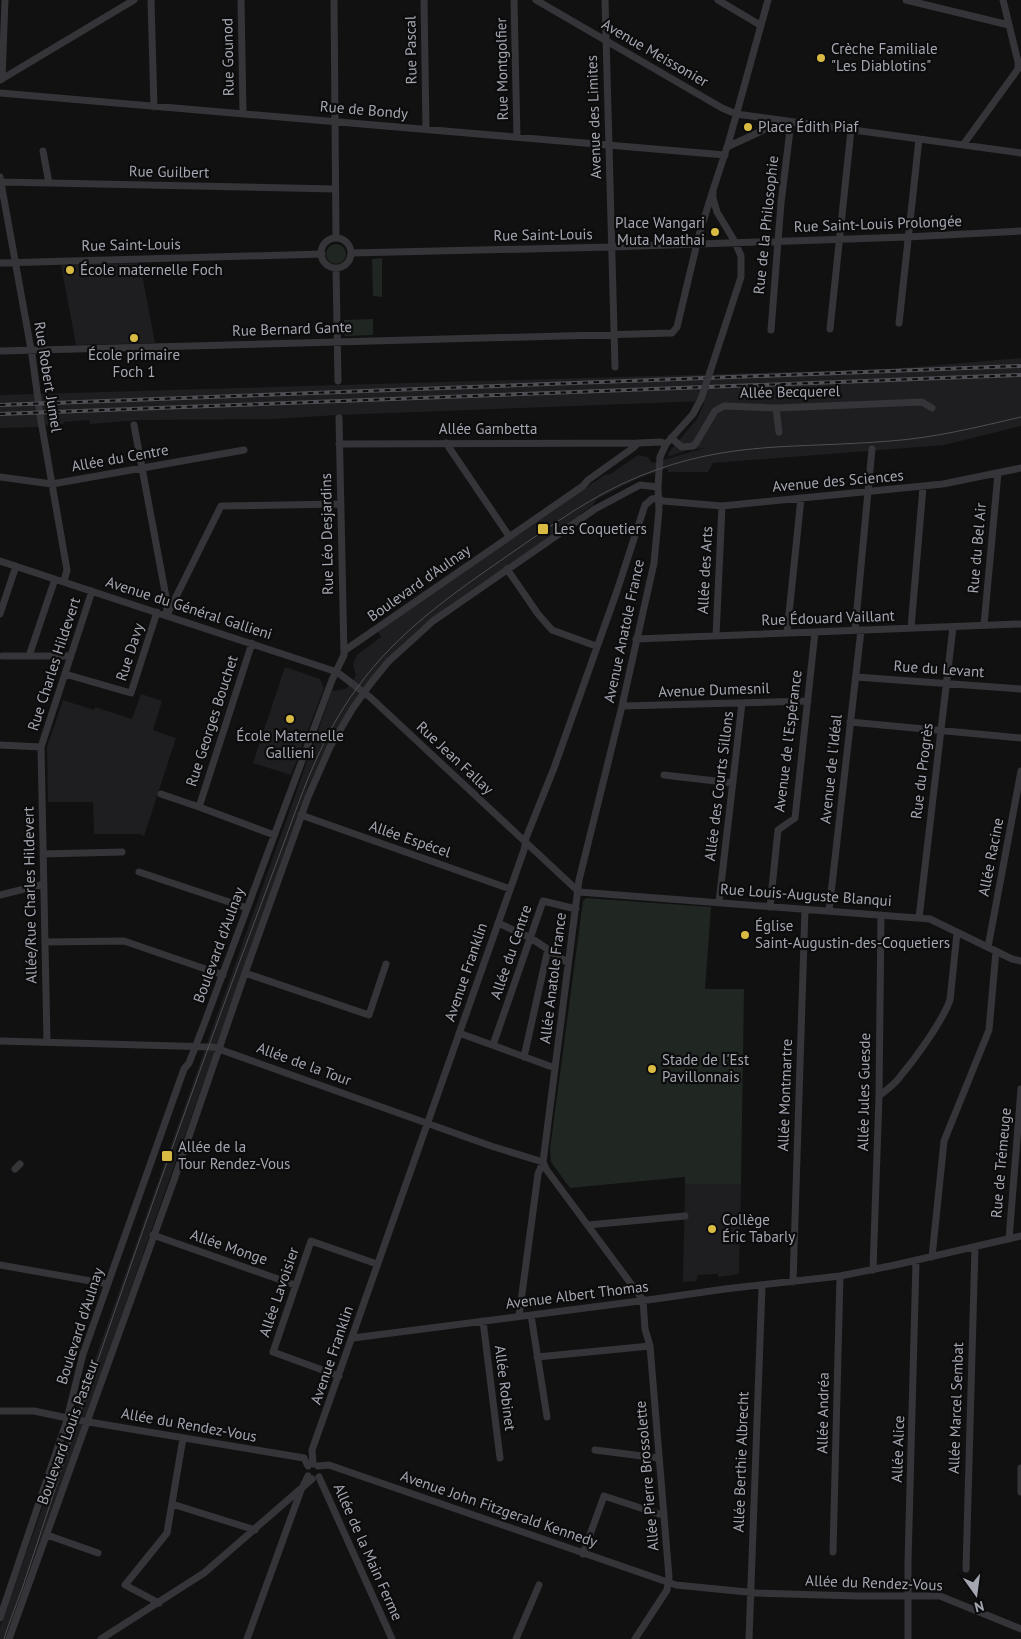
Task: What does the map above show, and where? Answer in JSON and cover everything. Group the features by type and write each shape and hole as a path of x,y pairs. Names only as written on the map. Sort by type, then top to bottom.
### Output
{"street":[{"name":"Rue de Bondy","path":"5,0 0,93 725,155"},
{"path":"1,80 134,0"},
{"path":"151,0 154,107"},
{"name":"Rue Gounod","path":"241,0 243,113"},
{"path":"334,0 336,238"},
{"name":"Rue Pascal","path":"424,0 426,129"},
{"name":"Rue Montgolfier","path":"514,0 517,136"},
{"name":"Avenue Meissonier","path":"536,0 722,108 736,114 1021,153"},
{"name":"Avenue des Limites","path":"604,0 614,334"},
{"path":"718,0 760,25"},
{"path":"698,244 699,235 725,155 768,0"},
{"path":"906,0 1009,25"},
{"path":"963,145 1018,69 1003,0"},
{"path":"727,147 783,121"},
{"name":"Rue de la Philosophie","path":"771,330 791,122"},
{"path":"830,329 851,130"},
{"path":"899,324 919,140"},
{"path":"43,151 49,183"},
{"name":"Rue Guilbert","path":"0,179 49,183 335,189"},
{"name":"Rue Robert Jumel","path":"0,179 31,350 67,570 64,581"},
{"name":"Avenue Anatole France","path":"579,892 579,880 622,706 654,563 659,510 660,457 666,444 693,414 701,398 741,277 741,256 717,212 712,198 713,190"},
{"name":"Rue Saint-Louis Prolongée","path":"735,242 908,238 1021,231"},
{"path":"336,238 348,244 351,253 345,265 336,268 325,262 322,250 327,242 336,238"},
{"name":"Rue Saint-Louis","path":"351,253 735,242"},
{"name":"Rue Bernard Gante","path":"0,351 674,332 698,244"},
{"name":"Rue Saint-Louis","path":"0,262 322,254"},
{"path":"336,268 338,381"},
{"path":"614,334 615,367"},
{"name":"Allée Becquerel","path":"671,438 682,448 693,446 716,411 724,406 776,408 922,402 932,408"},
{"path":"776,408 778,432"},
{"name":"Rue Léo Desjardins","path":"339,418 344,651"},
{"path":"134,425 166,597 166,615"},
{"path":"638,443 661,442 666,444"},
{"path":"446,443 509,536"},
{"name":"Allée Gambetta","path":"339,444 638,443"},
{"name":"Boulevard d'Aulnay","path":"0,1618 68,1417 83,1354 184,1069 189,1063 196,1046 344,651 584,486 588,480 634,448 638,443"},
{"name":"Avenue de l'Idéal","path":"829,911 856,677 872,449"},
{"name":"Allée du Centre","path":"0,477 52,484 244,450"},
{"name":"Avenue des Sciences","path":"658,498 663,501 722,506 923,487 1021,468"},
{"name":"Rue du Bel Air","path":"984,626 998,473"},
{"path":"153,1235 174,1180 301,815 330,747 364,693 388,662 433,621 507,569 595,508 640,485 658,487"},
{"path":"911,628 923,487"},
{"name":"Avenue Franklin","path":"313,1466 312,1450 526,844 526,838 554,768 645,505 652,498 658,498"},
{"path":"787,633 801,498"},
{"path":"166,615 221,506 340,504"},
{"name":"Allée des Arts","path":"716,636 722,506"},
{"name":"Avenue du Général Gallieni","path":"0,560 337,672 364,693"},
{"path":"0,614 16,566"},
{"path":"507,569 538,614 552,630 596,646"},
{"path":"29,656 54,579"},
{"name":"Rue Charles Hildevert","path":"41,747 92,591"},
{"name":"Rue Davy","path":"65,674 131,693 157,612"},
{"name":"Rue Édouard Vaillant","path":"636,639 1021,624"},
{"name":"Rue du Progrès","path":"919,918 953,627"},
{"name":"Avenue de l'Espérance","path":"770,907 778,830 795,818 815,632"},
{"name":"Rue Georges Bouchet","path":"198,807 252,643"},
{"path":"2,656 71,656"},
{"name":"Rue du Levant","path":"856,677 1021,689"},
{"name":"Rue Jean Fallay","path":"364,693 579,892"},
{"name":"Avenue Dumesnil","path":"622,706 808,701"},
{"name":"Allée des Courts Sillons","path":"718,902 742,703"},
{"path":"850,722 1021,738"},
{"path":"0,745 41,747"},
{"name":"Allée/Rue Charles Hildevert","path":"41,747 47,1042"},
{"name":"Allée Racine","path":"988,947 1021,771"},
{"path":"664,775 733,783"},
{"name":"Rue Georges Bouchet","path":"161,794 274,835"},
{"name":"Allée Espécel","path":"301,815 510,889"},
{"path":"43,854 122,852"},
{"path":"139,872 247,908"},
{"path":"0,895 44,884"},
{"name":"Rue Louis-Auguste Blanqui","path":"579,892 930,919 1021,961"},
{"name":"Allée Anatole France","path":"519,1316 538,1174 543,1162 568,963 579,892"},
{"name":"Allée du Centre","path":"493,1045 543,900 576,909"},
{"name":"Allée Montmartre","path":"793,1282 805,909"},
{"name":"Allée Jules Guesde","path":"873,1270 879,1096 881,915"},
{"path":"498,923 531,938 568,963"},
{"path":"879,1096 898,1079 940,1021 950,1000 957,933"},
{"path":"45,942 124,941 223,975"},
{"path":"524,1057 548,949"},
{"path":"932,1257 944,1141 989,1030 996,951"},
{"path":"245,973 369,1015 386,964"},
{"path":"459,1033 555,1068"},
{"path":"0,1042 47,1042"},
{"name":"Allée de la Tour","path":"47,1042 196,1046 218,1049 508,1152 543,1162"},
{"name":"Rue de Trémeuge","path":"1009,1239 1021,1089"},
{"path":"543,1162 546,1169 643,1300"},
{"path":"588,1225 685,1216"},
{"name":"Allée Monge","path":"153,1235 295,1285"},
{"name":"Boulevard Louis Pasteur","path":"10,1639 153,1235"},
{"name":"Avenue Albert Thomas","path":"353,1338 725,1289 840,1276 1021,1236"},
{"name":"Allée Lavoisier","path":"339,1376 273,1352 295,1285 311,1241 377,1264"},
{"name":"Allée Marcel Sembat","path":"966,1569 975,1247"},
{"name":"Allée Alice","path":"908,1639 916,1260"},
{"path":"0,1265 108,1284"},
{"name":"Allée Andréa","path":"833,1552 840,1276"},
{"name":"Allée Berthie Albrecht","path":"749,1639 762,1286"},
{"name":"Allée Pierre Brossolette","path":"643,1300 645,1329 650,1346 669,1583"},
{"path":"531,1315 547,1417"},
{"name":"Allée Robinet","path":"483,1321 500,1458"},
{"path":"537,1357 650,1346"},
{"name":"Allée du Rendez-Vous","path":"0,1411 34,1411 304,1458"},
{"path":"158,1603 125,1585 167,1533 183,1438"},
{"path":"101,1639 204,1573 301,1490 321,1470 304,1458 312,1450"},
{"path":"595,1450 658,1458"},
{"name":"Avenue John Fitzgerald Kennedy","path":"313,1466 328,1465 669,1583 750,1593"},
{"path":"313,1466 306,1470 313,1477"},
{"path":"1021,1468 1021,1492"},
{"name":"Allée de la Main Ferme","path":"313,1477 392,1639"},
{"path":"247,1639 301,1490"},
{"path":"583,1554 604,1496 664,1514"},
{"path":"172,1504 255,1530"},
{"path":"278,1510 285,1510 290,1518"},
{"path":"46,1535 98,1553"},
{"path":"635,1639 669,1583"},
{"path":"516,1639 539,1585"},
{"name":"Allée du Rendez-Vous","path":"750,1593 946,1597 1021,1630"}],"shaded area":[{"path":"336,244 343,247 346,254 343,261 336,264 329,261 326,254 329,247"},
{"path":"382,258 382,297 373,296 372,259"},
{"path":"140,263 155,343 76,345 61,265"},
{"path":"373,319 373,335 345,336 344,320"},
{"path":"1021,358 1021,426 944,445 713,463 708,472 668,472 668,468 637,479 597,499 580,516 448,606 395,651 371,680 327,748 309,784 7,1639 0,1639 0,1627 332,691 346,689 356,676 353,664 357,655 381,637 378,631 606,474 609,475 638,455 648,457 652,463 705,448 688,450 668,457 669,452 697,419 705,401 274,419 139,420 90,424 89,420 45,425 44,420 39,427 0,428 0,395 891,369"},
{"name":"École Maternelle Gallieni","path":"285,667 320,679 324,688 291,775 253,763"},
{"path":"141,694 162,701 153,730 176,738 144,836 139,834 94,834 93,802 48,802 47,747 63,700 94,710 95,707 132,719"},
{"name":"Stade de l'Est Pavillonnais","path":"586,898 711,907 705,989 744,989 741,1184 685,1184 685,1177 570,1188 551,1162 550,1149 583,901"},
{"name":"Collège Éric Tabarly","path":"685,1184 741,1184 739,1274 718,1277 718,1274 698,1275 696,1281 683,1282"}],"tram line":[{"path":"4,1639 155,1196 299,800 315,761 334,724 373,667 390,648 428,614 468,583 573,511 606,492 640,476 672,464 733,451 906,440 956,432 1021,417"}],"railway":[{"path":"0,405 1021,366"},
{"path":"0,414 1021,375"}],"place":[{"name":"Crèche Familiale \"Les Diablotins\"","path":"821,58"},
{"name":"Place Édith Piaf","path":"748,127"},
{"name":"Place Wangari Muta Maathai","path":"715,232"},
{"name":"École maternelle Foch","path":"70,270"},
{"name":"École primaire Foch 1","path":"134,338"},
{"name":"Les Coquetiers","path":"543,529"},
{"name":"École Maternelle Gallieni","path":"290,719"},
{"name":"Église Saint-Augustin-des-Coquetiers","path":"745,935"},
{"name":"Stade de l'Est Pavillonnais","path":"652,1069"},
{"name":"Allée de la Tour Rendez-Vous","path":"167,1156"},
{"name":"Collège Éric Tabarly","path":"712,1229"}]}
